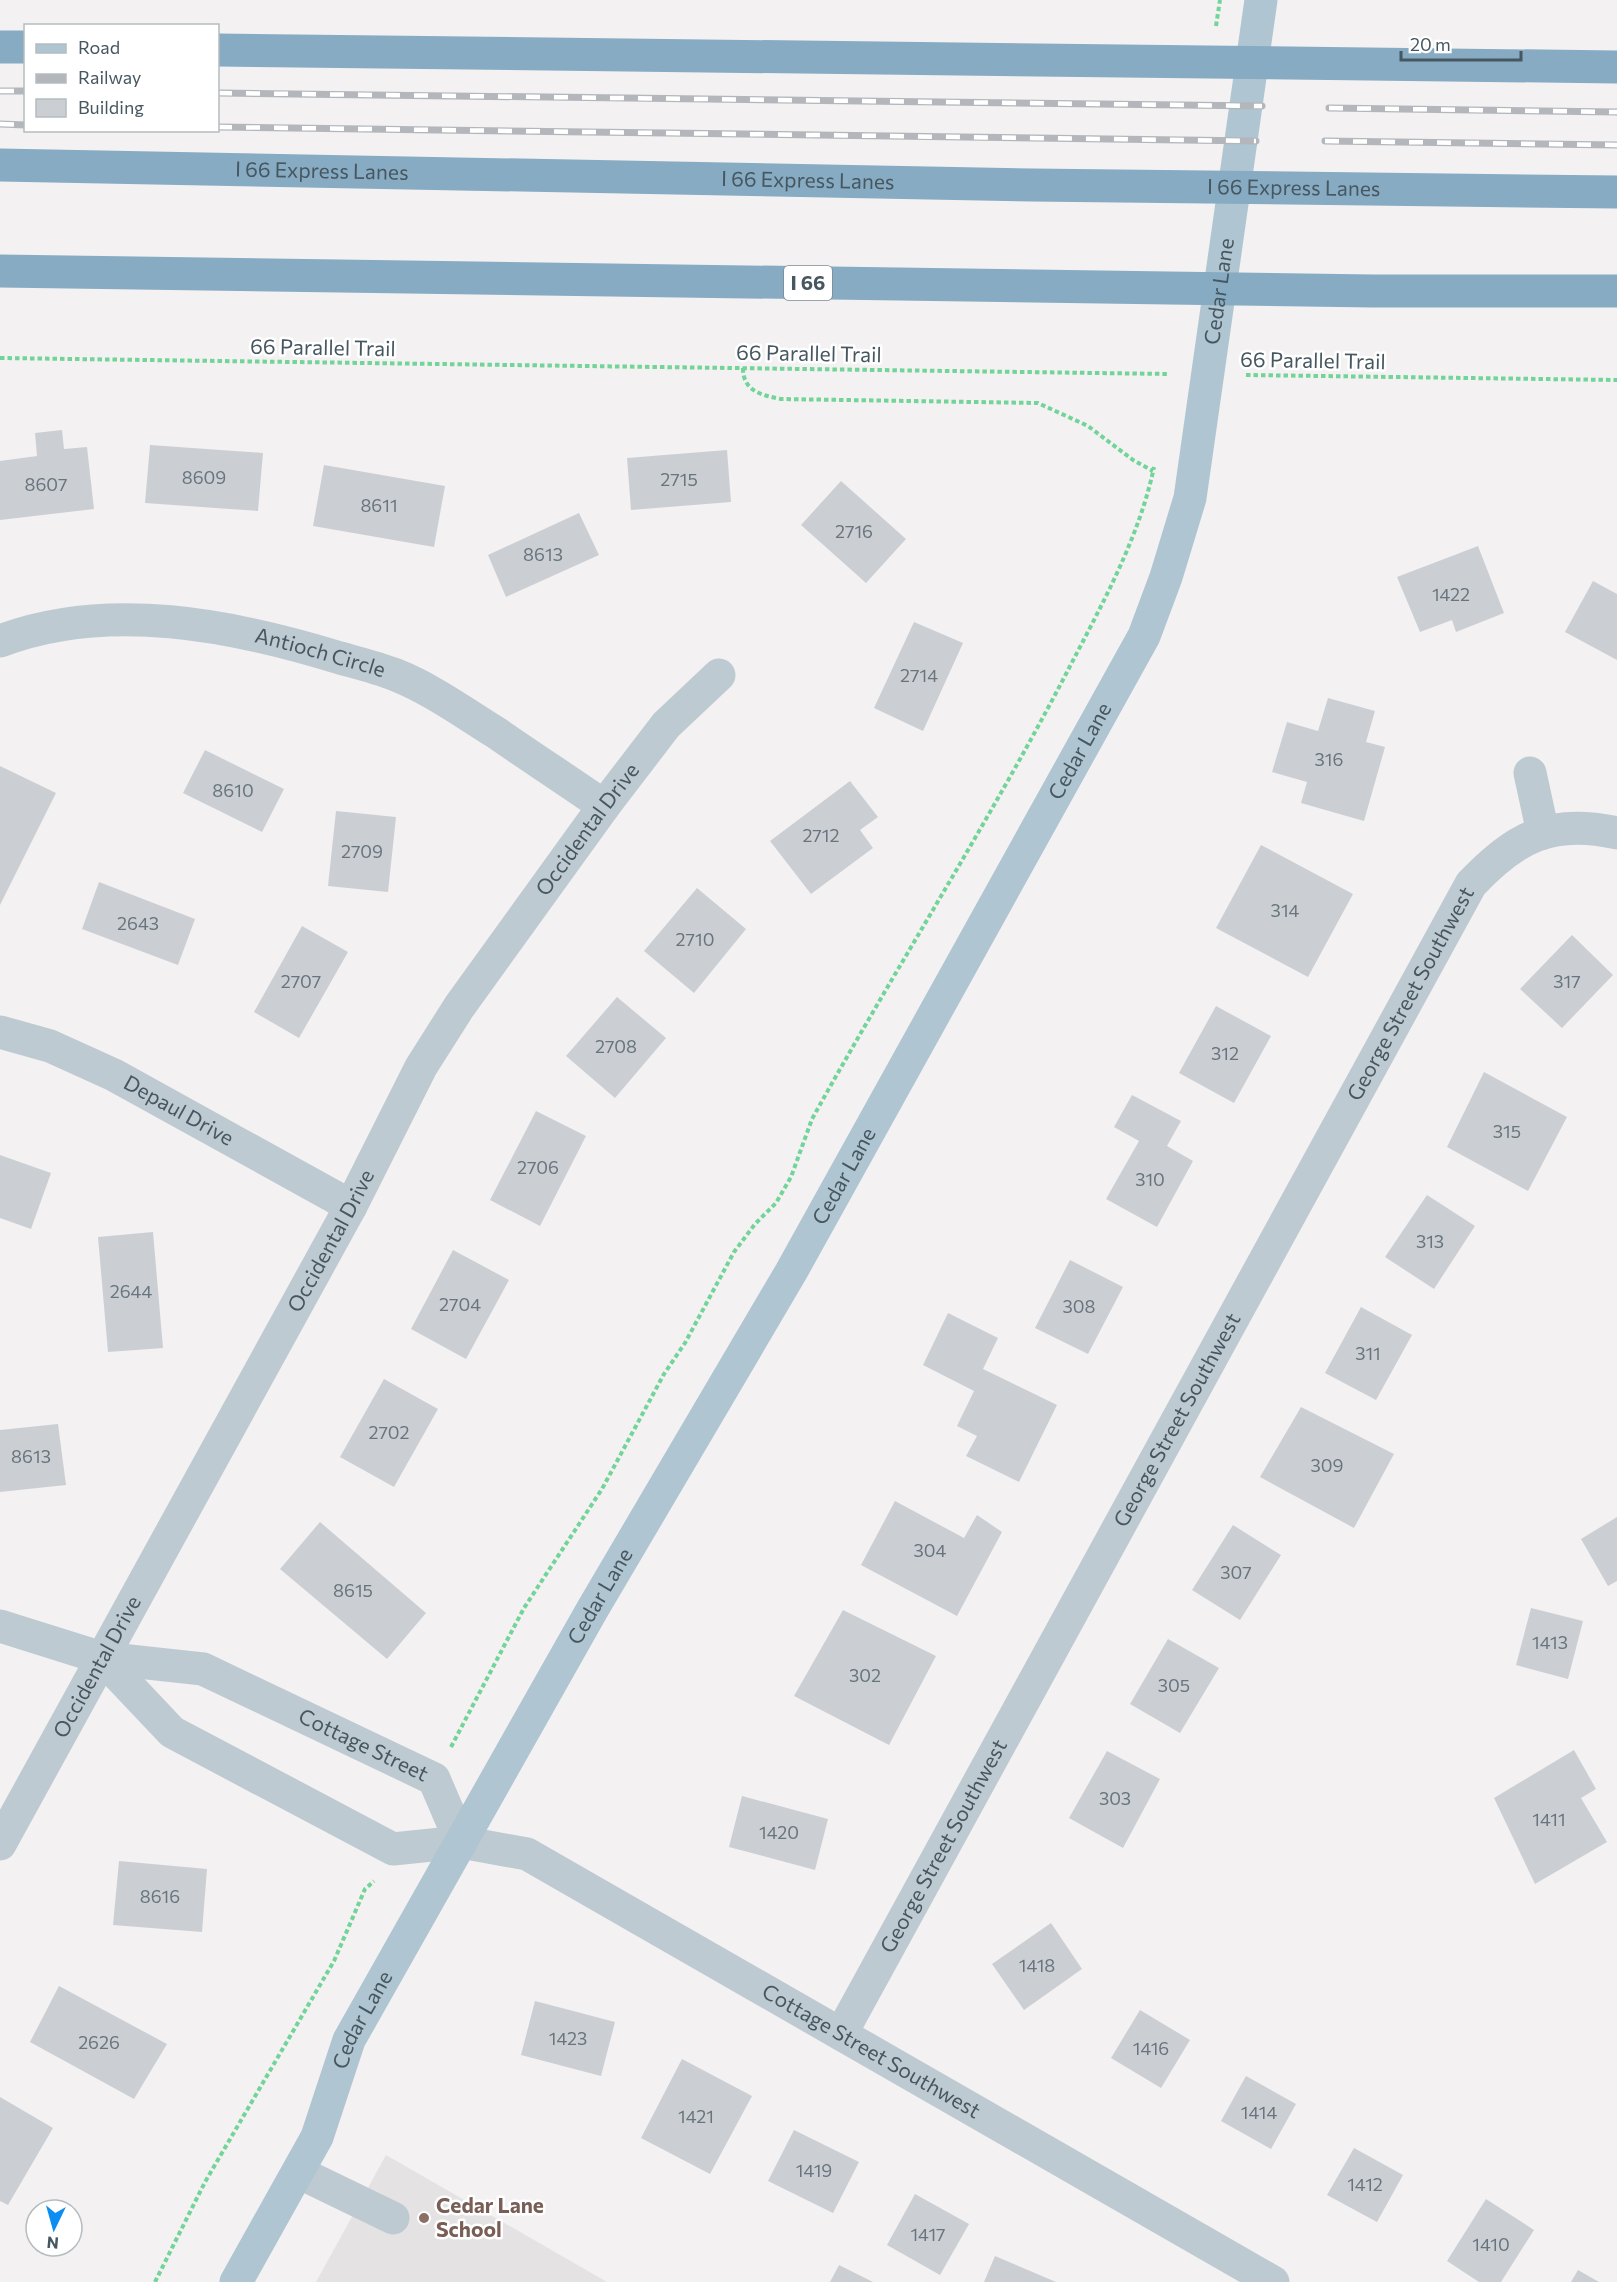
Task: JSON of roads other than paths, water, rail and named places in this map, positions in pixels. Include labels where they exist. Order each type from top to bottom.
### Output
[{"type":"highway","points":[[0,47],[24,47]]},
{"type":"highway","points":[[219,50],[1617,67]]},
{"type":"highway","name":"I 66 Express Lanes","points":[[0,165],[1032,185],[1617,192]]},
{"type":"highway","name":"I 66","points":[[0,271],[1384,291],[1617,291]]},
{"type":"main road","name":"Cedar Lane","points":[[236,2282],[317,2137],[349,2040],[592,1610],[791,1272],[1138,646],[1166,577],[1190,498],[1261,0]]},
{"type":"street","name":"Antioch Circle","points":[[0,641],[24,632],[89,620],[172,622],[231,629],[306,647],[397,675],[453,704],[604,806]]},
{"type":"street","name":"Occidental Drive","points":[[0,1844],[351,1206],[421,1067],[459,1007],[604,806],[666,725],[719,675]]},
{"type":"street","points":[[1530,772],[1544,833]]},
{"type":"street","name":"George Street Southwest","points":[[841,2034],[1471,884],[1497,857],[1544,833],[1561,829],[1596,828],[1617,833]]},
{"type":"street","name":"Depaul Drive","points":[[0,1032],[50,1046],[114,1075],[351,1206]]},
{"type":"street","name":"Cottage Street","points":[[0,1626],[102,1658],[203,1669],[434,1779],[461,1842],[393,1849],[172,1732],[102,1658]]},
{"type":"street","name":"Cottage Street Southwest","points":[[461,1842],[527,1854],[1273,2282]]},
{"type":"street","points":[[298,2172],[393,2218]]},
{"type":"railway","points":[[0,91],[24,91]]},
{"type":"railway","points":[[219,93],[1262,106]]},
{"type":"railway","points":[[1329,108],[1617,112]]},
{"type":"railway","points":[[0,124],[24,125]]},
{"type":"railway","points":[[219,127],[1256,141]]},
{"type":"railway","points":[[1325,141],[1617,145]]},
{"type":"place","name":"Cedar Lane School","points":[[424,2218]]}]
